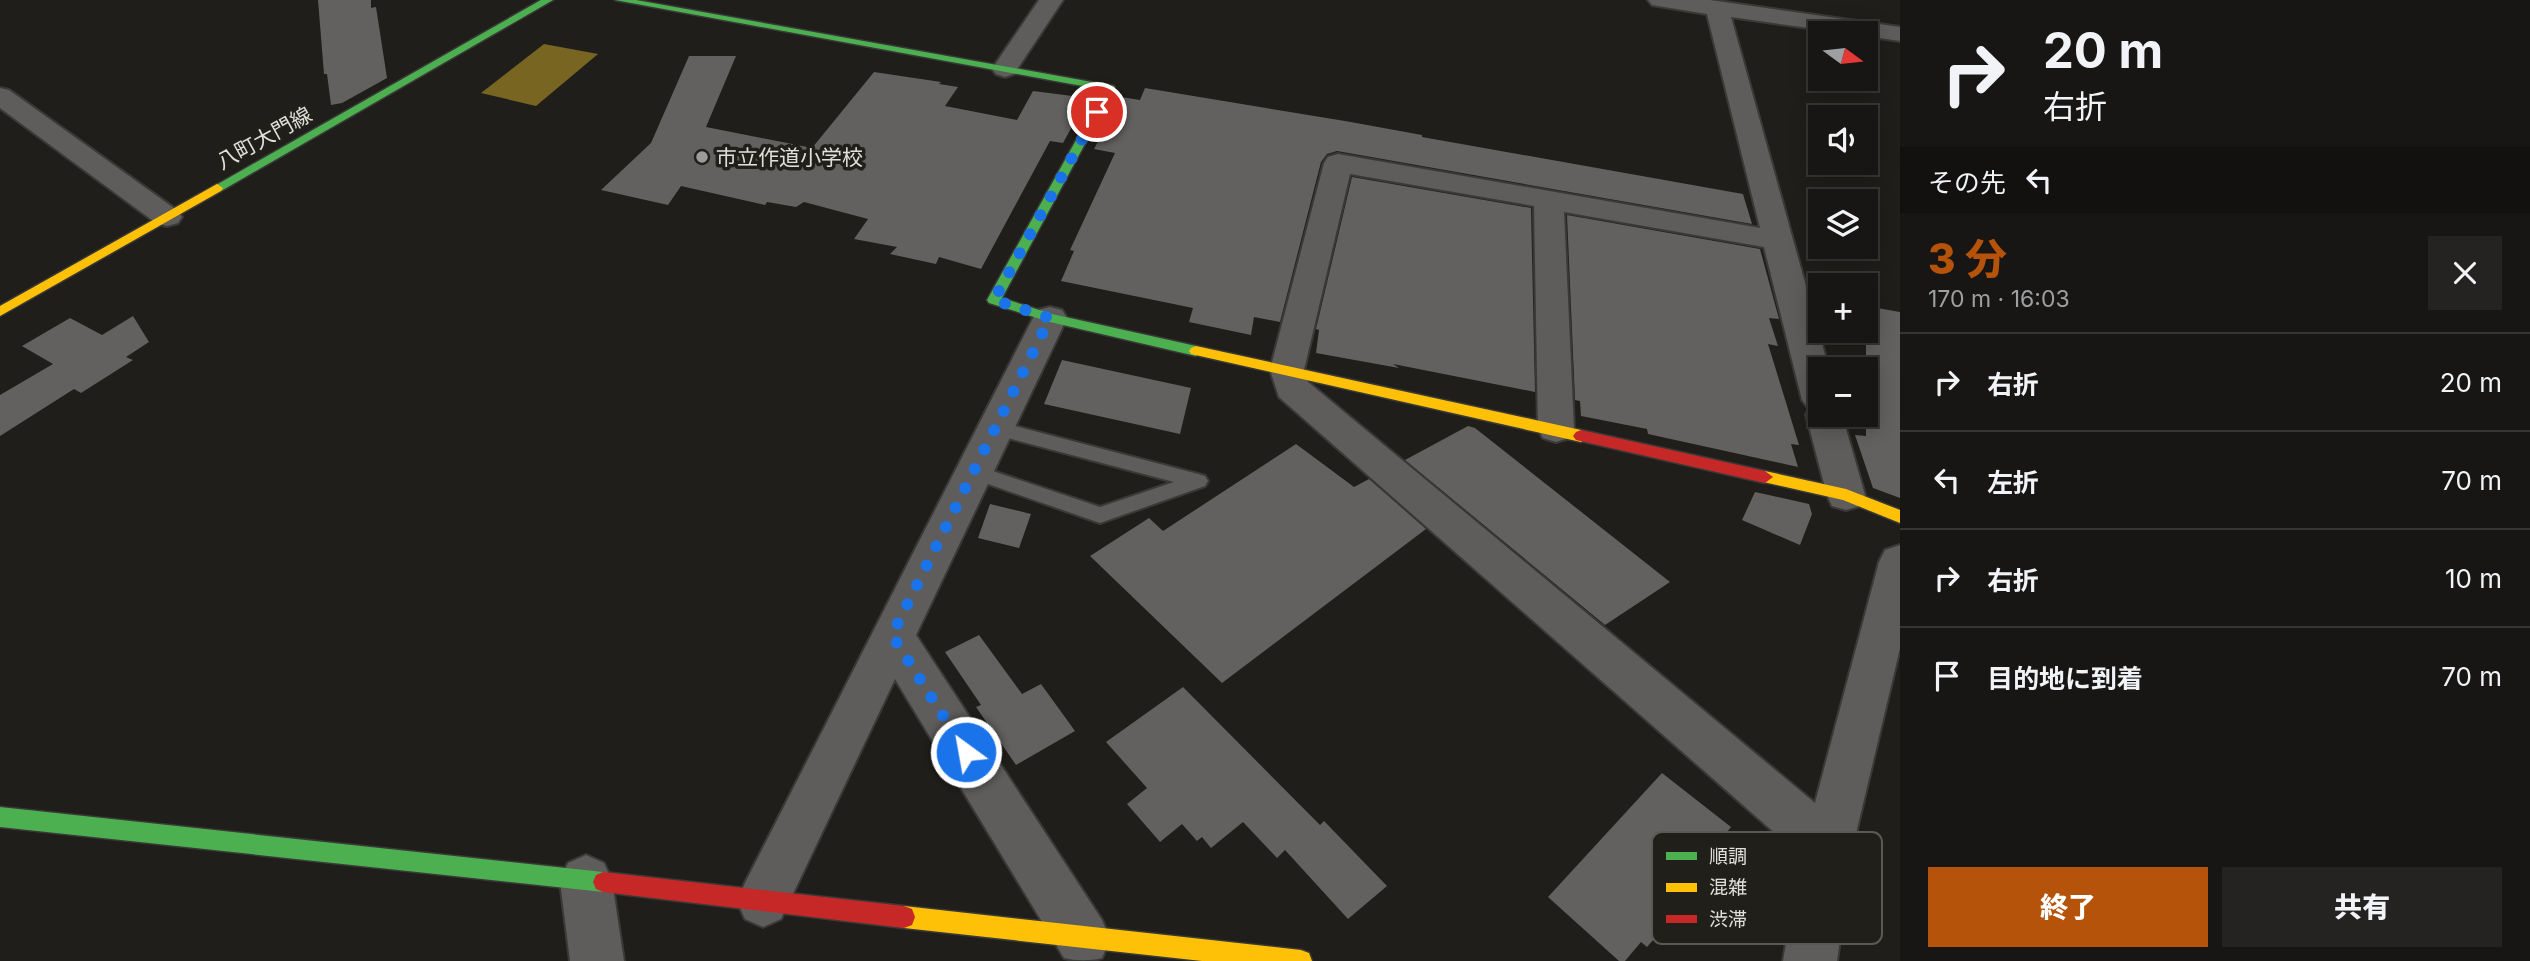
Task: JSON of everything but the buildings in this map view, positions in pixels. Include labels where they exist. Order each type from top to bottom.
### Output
[{"type":"street","name":"八町大門線","points":[[0,312],[548,0]]},
{"type":"street","points":[[620,0],[1110,88],[994,300],[1050,318],[1846,495],[1900,517]]},
{"type":"street","points":[[1005,69],[1051,0]]},
{"type":"street","points":[[1660,0],[1900,34]]},
{"type":"street","points":[[1717,8],[1808,357]]},
{"type":"street","points":[[0,96],[167,217]]},
{"type":"street","points":[[1776,240],[1338,163],[1287,370],[1292,388],[1812,832]]},
{"type":"street","points":[[1549,200],[1556,429]]},
{"type":"street","points":[[763,901],[1050,318]]},
{"type":"street","points":[[1827,427],[1846,495]]},
{"type":"street","points":[[1832,832],[1900,562]]},
{"type":"street","points":[[892,635],[1083,939]]},
{"type":"street","points":[[0,817],[171,833],[763,901],[1022,946],[1083,939],[1301,961]]},
{"type":"street","points":[[586,881],[597,961]]},
{"type":"lane","points":[[975,472],[1100,515],[1198,481],[996,428]]},
{"type":"shaded area","points":[[544,44],[598,54],[536,106],[481,93]]},
{"type":"traffic: fast","points":[[217,188],[548,0]]},
{"type":"traffic: fast","points":[[620,0],[1110,88],[994,300],[1050,318],[1196,351]]},
{"type":"traffic: fast","points":[[0,817],[603,882]]},
{"type":"traffic: slow","points":[[0,312],[217,188]]},
{"type":"traffic: slow","points":[[1196,351],[1581,436]]},
{"type":"traffic: slow","points":[[1765,477],[1846,495],[1900,517]]},
{"type":"traffic: slow","points":[[904,917],[1301,961]]},
{"type":"traffic: jam","points":[[1581,436],[1765,477]]},
{"type":"traffic: jam","points":[[603,882],[904,917]]},
{"type":"place","name":"市立作道小学校","points":[[702,157]]},
{"type":"route","points":[[966,752],[892,635],[1050,318],[994,300],[1097,112]]}]
